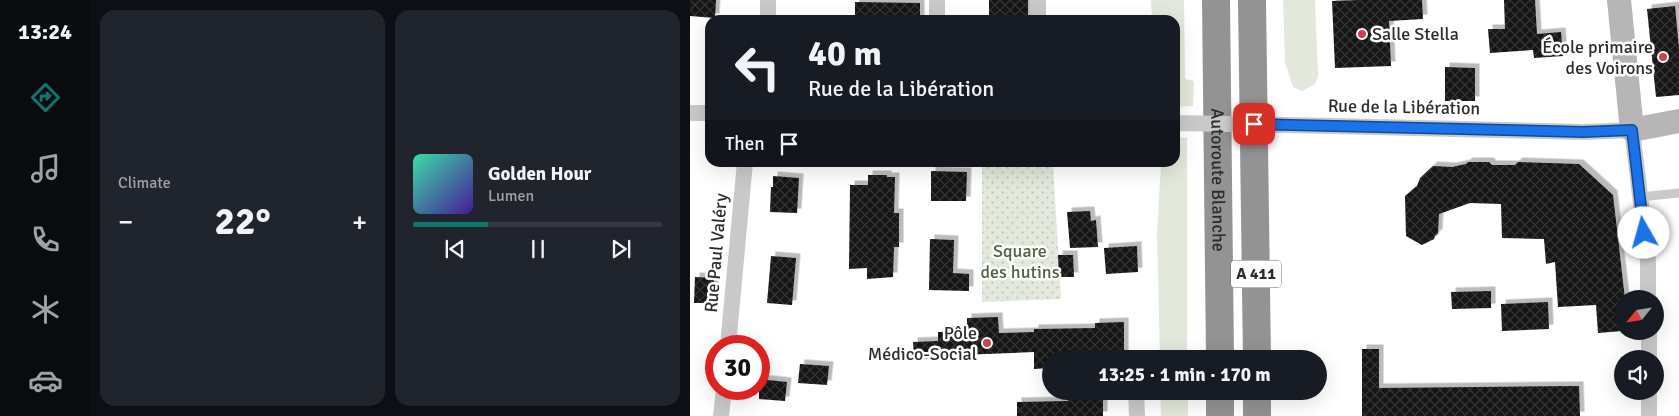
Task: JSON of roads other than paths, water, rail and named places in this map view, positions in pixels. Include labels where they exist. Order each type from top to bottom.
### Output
[{"type":"highway","name":"Autoroute Blanche","points":[[1216,0],[1220,350]]},
{"type":"highway","name":"Autoroute Blanche","points":[[1252,0],[1256,350]]},
{"type":"highway","points":[[1220,400],[1220,416]]},
{"type":"highway","points":[[1257,400],[1257,416]]},
{"type":"street","points":[[768,0],[768,15]]},
{"type":"street","points":[[937,0],[937,15]]},
{"type":"street","points":[[1038,0],[1038,15]]},
{"type":"street","points":[[1619,0],[1648,261],[1648,290]]},
{"type":"street","points":[[690,113],[705,113]]},
{"type":"street","points":[[1632,130],[1679,122]]},
{"type":"street","name":"Rue de la Libération","points":[[1180,123],[1583,132],[1632,130]]},
{"type":"street","name":"Rue Paul Valéry","points":[[729,335],[744,167]]},
{"type":"street","points":[[721,416],[723,400]]},
{"type":"street","points":[[1136,400],[1137,416]]},
{"type":"street","points":[[1649,400],[1649,416]]},
{"type":"lane","points":[[1640,197],[1679,193]]},
{"type":"place","name":"Salle Stella","points":[[1362,34]]},
{"type":"place","name":"École primaire des Voirons","points":[[1663,57]]},
{"type":"place","name":"Pôle Médico-Social","points":[[987,343]]},
{"type":"park label","name":"Square des hutins","points":[[1020,261]]}]
